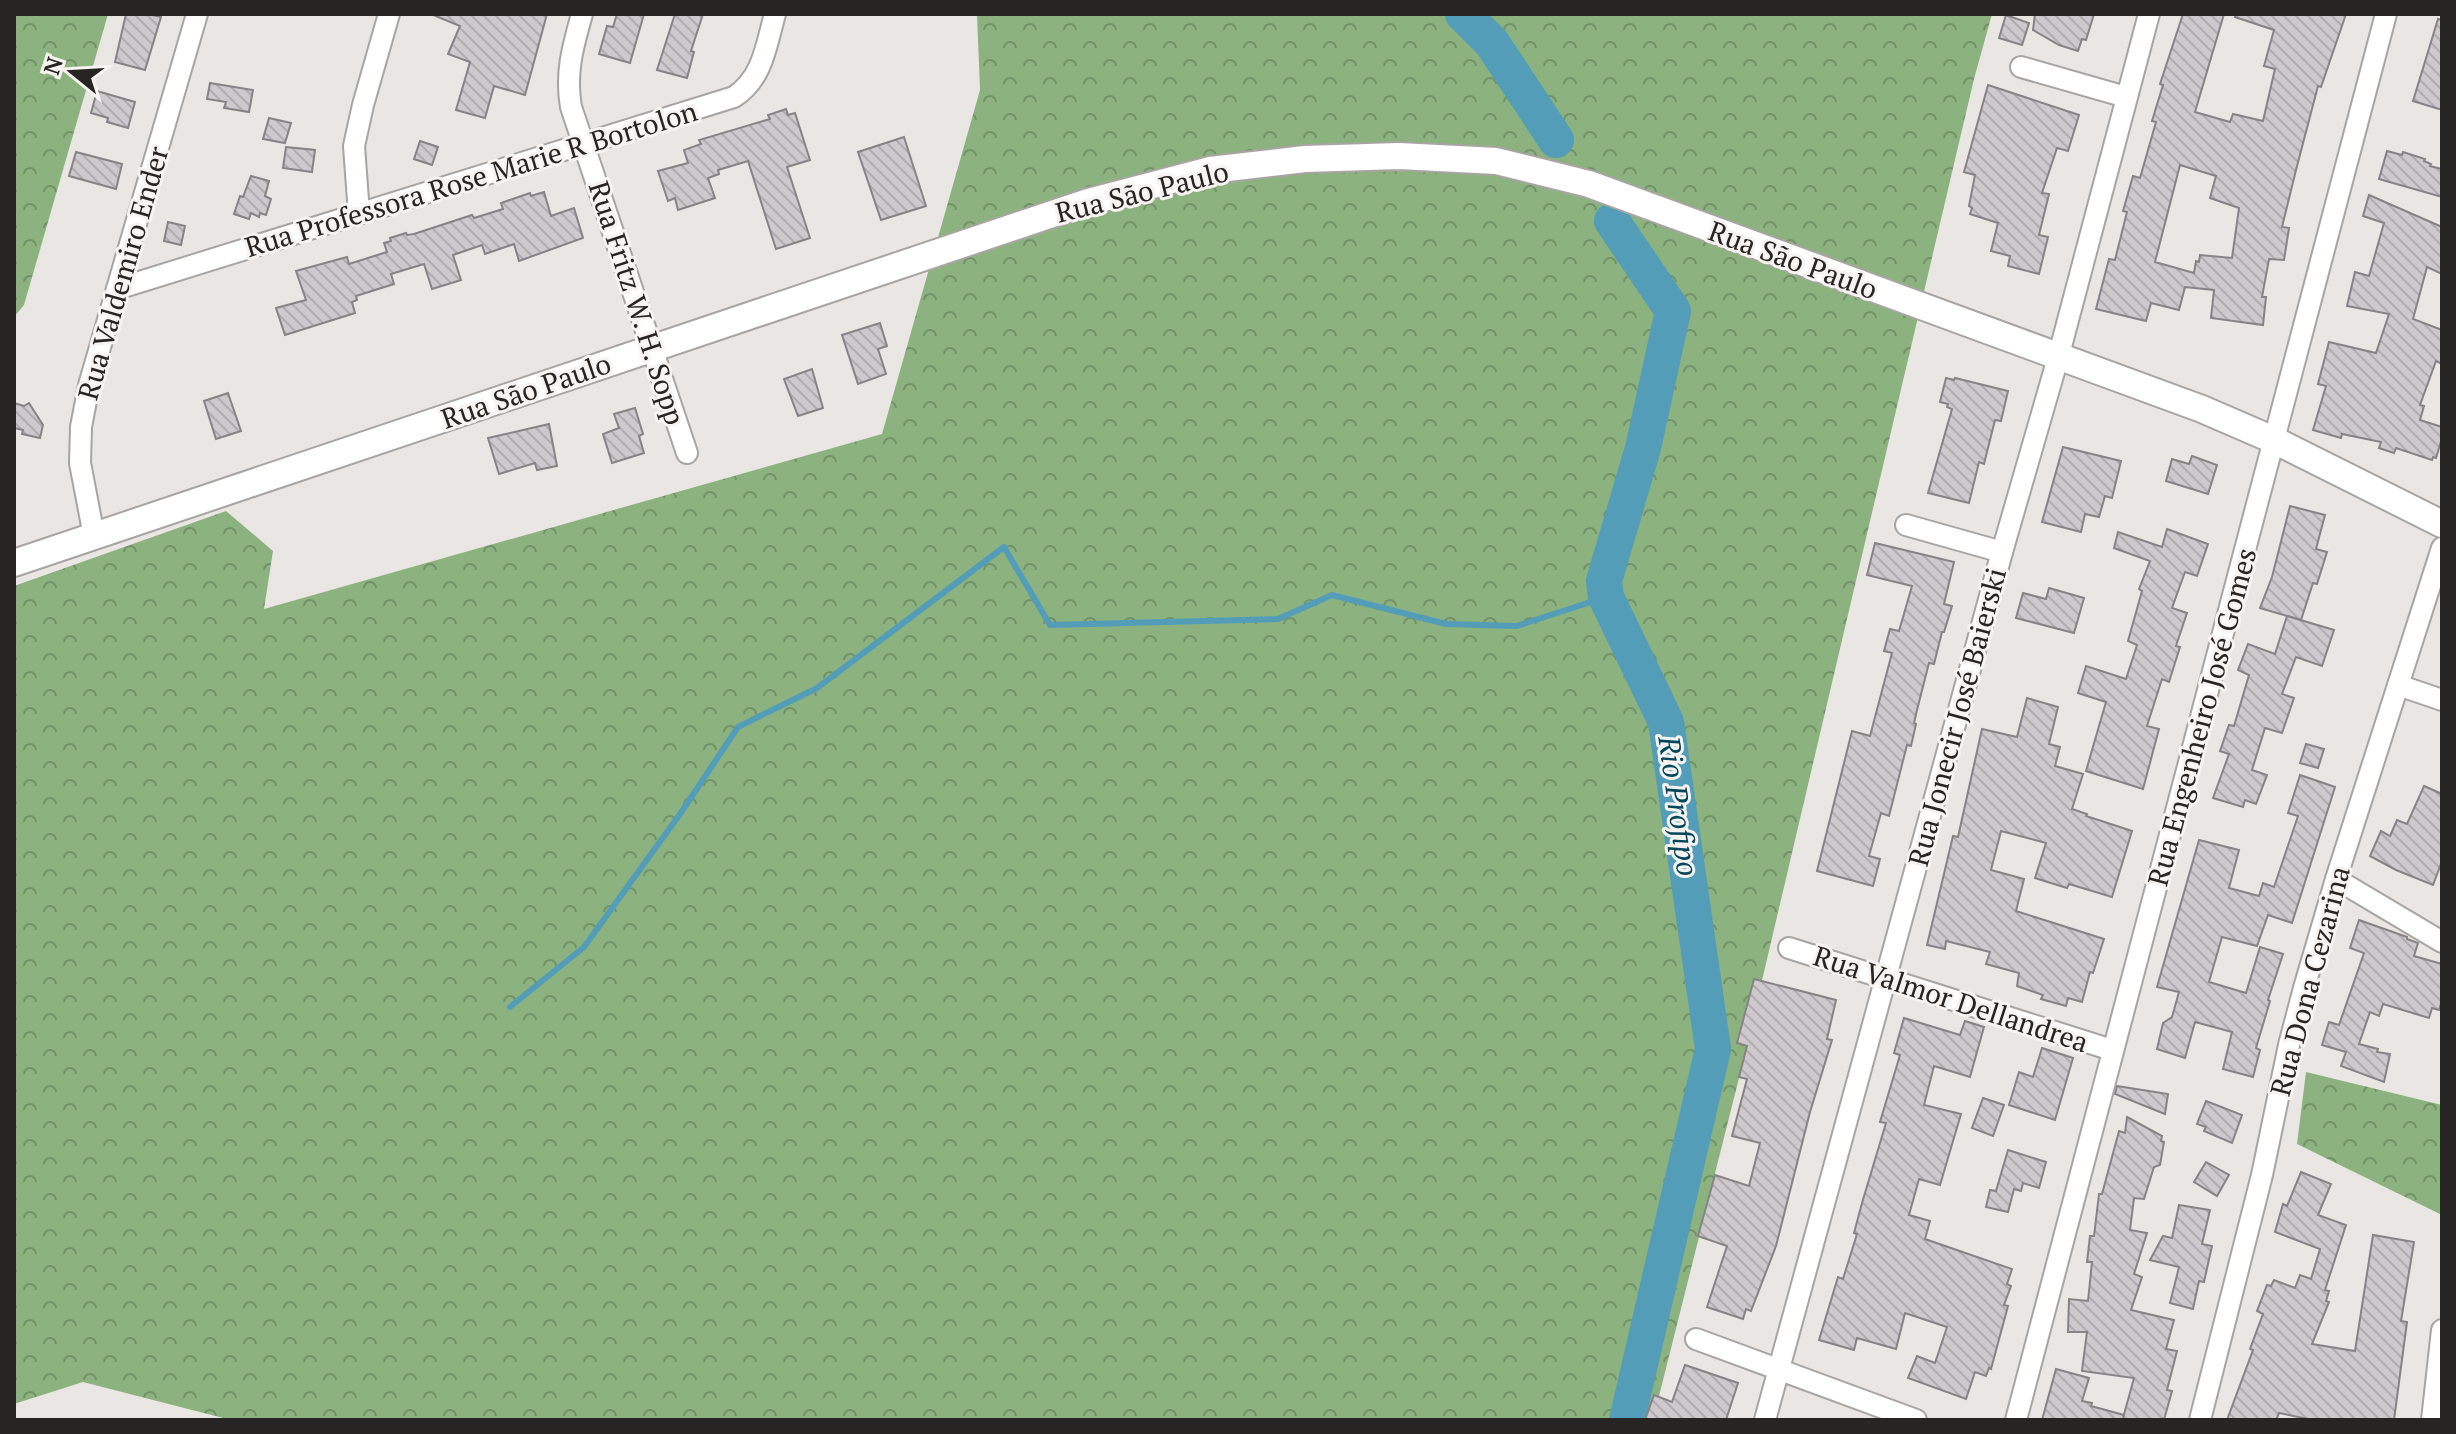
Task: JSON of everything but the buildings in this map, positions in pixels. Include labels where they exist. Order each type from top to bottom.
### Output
[{"type":"main road","name":"Rua São Paulo","points":[[14,563],[1088,202],[1210,170],[1305,159],[1399,156],[1496,161],[1589,184],[2202,409],[2276,441],[2442,524]]},
{"type":"street","name":"Rua Valdemiro Ender","points":[[94,536],[80,463],[81,427],[89,385],[197,14]]},
{"type":"street","points":[[359,214],[354,146],[389,14]]},
{"type":"street","name":"Rua Fritz W. H. Sopp","points":[[582,14],[569,58],[567,87],[571,107],[687,453]]},
{"type":"street","name":"Rua Professora Rose Marie R Bortolon","points":[[117,289],[734,97],[747,88],[758,73],[775,14]]},
{"type":"street","name":"Rua Jonecir José Baierski","points":[[1765,1420],[2058,358],[2149,14]]},
{"type":"street","name":"Rua Engenheiro José Gomes","points":[[2016,1420],[2386,14]]},
{"type":"street","points":[[2021,67],[2126,97]]},
{"type":"street","points":[[1906,525],[2002,552]]},
{"type":"street","name":"Rua Dona Cezarina","points":[[2200,1420],[2262,1175],[2289,1045],[2336,879],[2442,548]]},
{"type":"street","points":[[2398,685],[2442,700]]},
{"type":"street","points":[[2336,879],[2442,942]]},
{"type":"street","name":"Rua Valmor Dellandrea","points":[[1789,948],[2112,1050]]},
{"type":"street","points":[[2432,1420],[2442,1330]]},
{"type":"street","points":[[1696,1339],[1916,1420]]},
{"type":"green space","points":[[14,14],[108,14],[24,305],[14,317]]},
{"type":"green space","points":[[977,14],[1992,14],[1974,79],[1740,1074],[1653,1420],[231,1420],[83,1382],[14,1404],[14,586],[226,511],[273,551],[264,609],[882,434],[980,90]]},
{"type":"green space","points":[[2306,1072],[2442,1105],[2442,1215],[2297,1144]]},
{"type":"waterway","name":"Rio Profipo","points":[[1463,14],[1492,43],[1556,140]]},
{"type":"waterway","name":"Rio Profipo","points":[[1612,221],[1673,311],[1643,448],[1604,581],[1606,597],[1666,722],[1713,1049],[1627,1420]]},
{"type":"waterway","points":[[510,1007],[584,947],[738,727],[817,688],[1004,547],[1050,625],[1278,619],[1332,595],[1446,624],[1517,626],[1606,597]]}]
